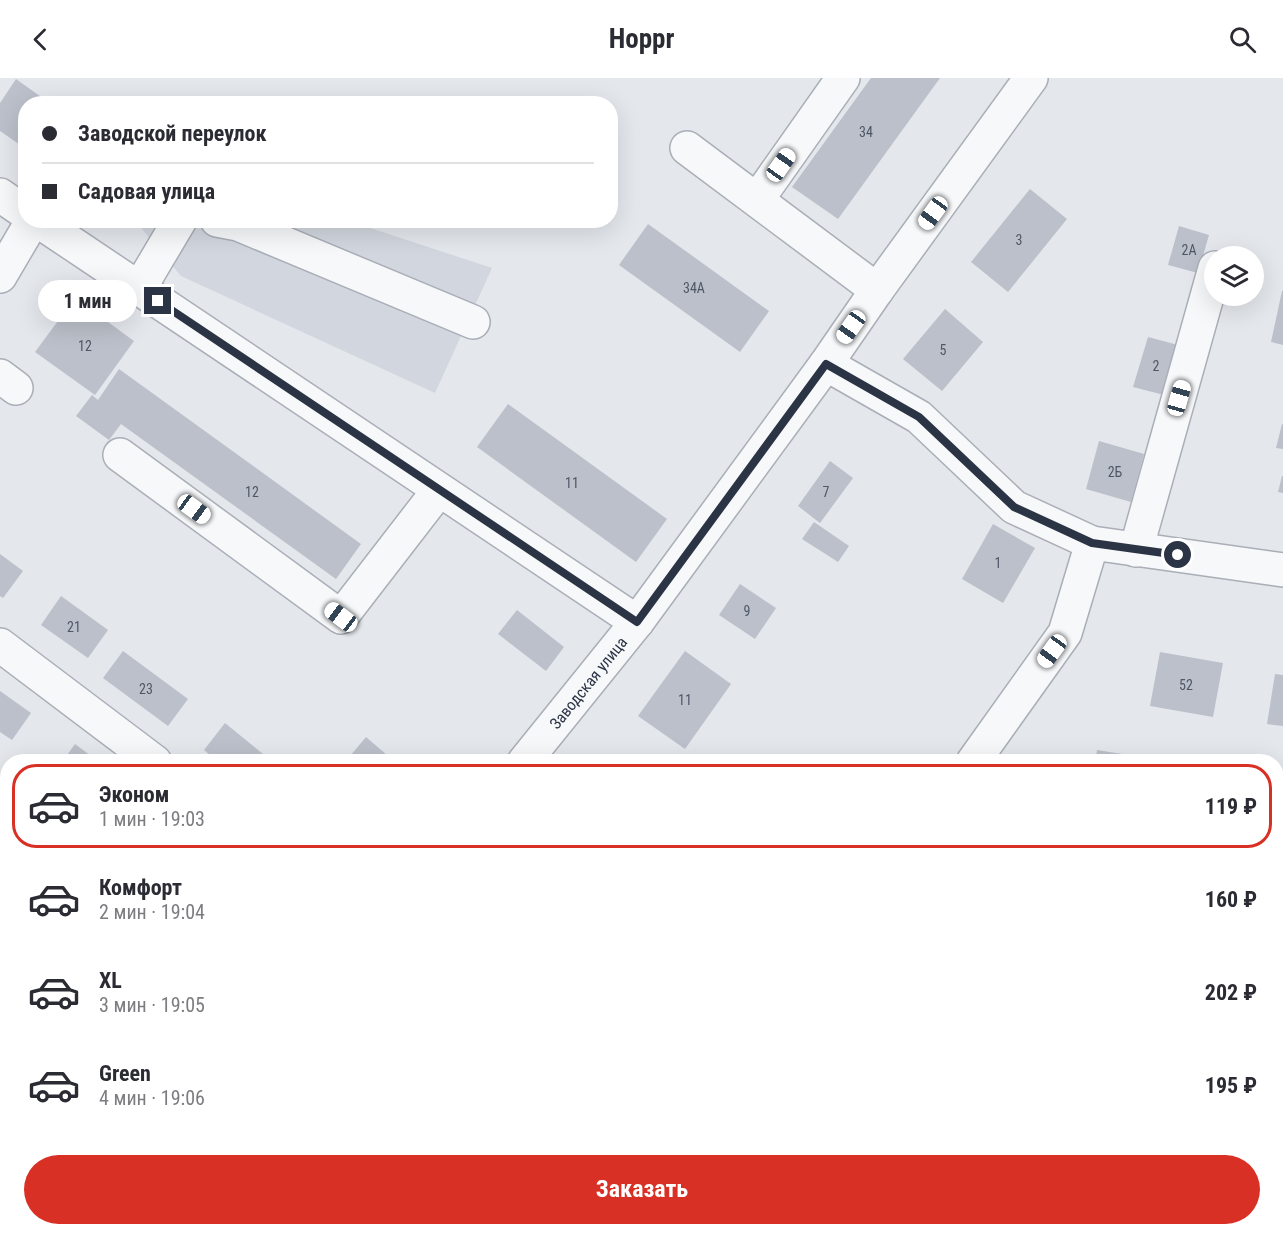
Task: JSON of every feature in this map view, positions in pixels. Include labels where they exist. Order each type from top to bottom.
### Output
[{"type":"street","points":[[757,200],[843,78]]},
{"type":"street","name":"Заводская улица","points":[[530,754],[637,622],[1031,78]]},
{"type":"street","points":[[687,148],[877,290]]},
{"type":"street","points":[[0,195],[18,207]]},
{"type":"street","points":[[0,276],[30,228]]},
{"type":"street","points":[[47,228],[637,622]]},
{"type":"street","points":[[139,289],[175,228]]},
{"type":"street","points":[[248,228],[473,322]]},
{"type":"street","points":[[1136,550],[1204,306]]},
{"type":"street","points":[[826,364],[919,417],[1014,507],[1092,543],[1283,570]]},
{"type":"street","points":[[120,455],[341,617],[439,490]]},
{"type":"street","points":[[979,754],[1065,633],[1092,543]]},
{"type":"street","points":[[0,645],[144,754]]},
{"type":"shaded area","points":[[141,228],[370,228],[492,268],[435,393],[181,276]]},
{"type":"building","points":[[871,78],[940,78],[838,219],[792,187]]},
{"type":"building","points":[[16,79],[40,96],[18,96],[18,143],[0,131],[0,103]]},
{"type":"building","points":[[1030,189],[1067,219],[1008,292],[971,262]]},
{"type":"building","points":[[648,224],[769,311],[740,352],[619,265]]},
{"type":"building","points":[[1179,226],[1209,235],[1198,273],[1168,265]]},
{"type":"building","points":[[1283,291],[1283,345],[1271,342]]},
{"type":"building","points":[[75,298],[134,341],[95,395],[35,352]]},
{"type":"building","points":[[945,309],[983,342],[942,391],[903,359]]},
{"type":"building","points":[[1148,337],[1178,345],[1164,395],[1133,387]]},
{"type":"building","points":[[119,369],[361,544],[336,579],[121,424],[109,440],[76,416],[92,395],[98,400]]},
{"type":"building","points":[[508,404],[667,519],[636,562],[477,447]]},
{"type":"building","points":[[1283,424],[1283,449],[1276,448]]},
{"type":"building","points":[[1099,441],[1144,454],[1131,502],[1086,489]]},
{"type":"building","points":[[830,461],[853,478],[820,523],[798,506]]},
{"type":"building","points":[[1283,476],[1283,493],[1278,492]]},
{"type":"building","points":[[814,522],[849,546],[838,562],[802,539]]},
{"type":"building","points":[[993,524],[1035,548],[1003,603],[962,579]]},
{"type":"building","points":[[0,554],[23,571],[3,598],[0,596]]},
{"type":"building","points":[[740,584],[776,608],[755,639],[719,615]]},
{"type":"building","points":[[61,596],[108,630],[88,658],[41,625]]},
{"type":"building","points":[[517,610],[564,647],[546,671],[498,634]]},
{"type":"building","points":[[123,651],[188,699],[168,726],[103,678]]},
{"type":"building","points":[[685,651],[731,684],[685,749],[638,716]]},
{"type":"building","points":[[1160,652],[1223,663],[1213,717],[1150,706]]},
{"type":"building","points":[[1275,674],[1283,675],[1283,726],[1267,724]]},
{"type":"building","points":[[0,691],[31,713],[12,740],[0,732]]},
{"type":"building","points":[[225,723],[263,754],[209,754],[204,750]]},
{"type":"building","points":[[366,737],[386,754],[352,754]]},
{"type":"building","points":[[75,744],[88,754],[68,754]]},
{"type":"building","points":[[1097,750],[1122,754],[1096,754]]},
{"type":"route","points":[[158,301],[637,622],[826,364],[919,417],[1014,507],[1092,543],[1178,555]]}]
